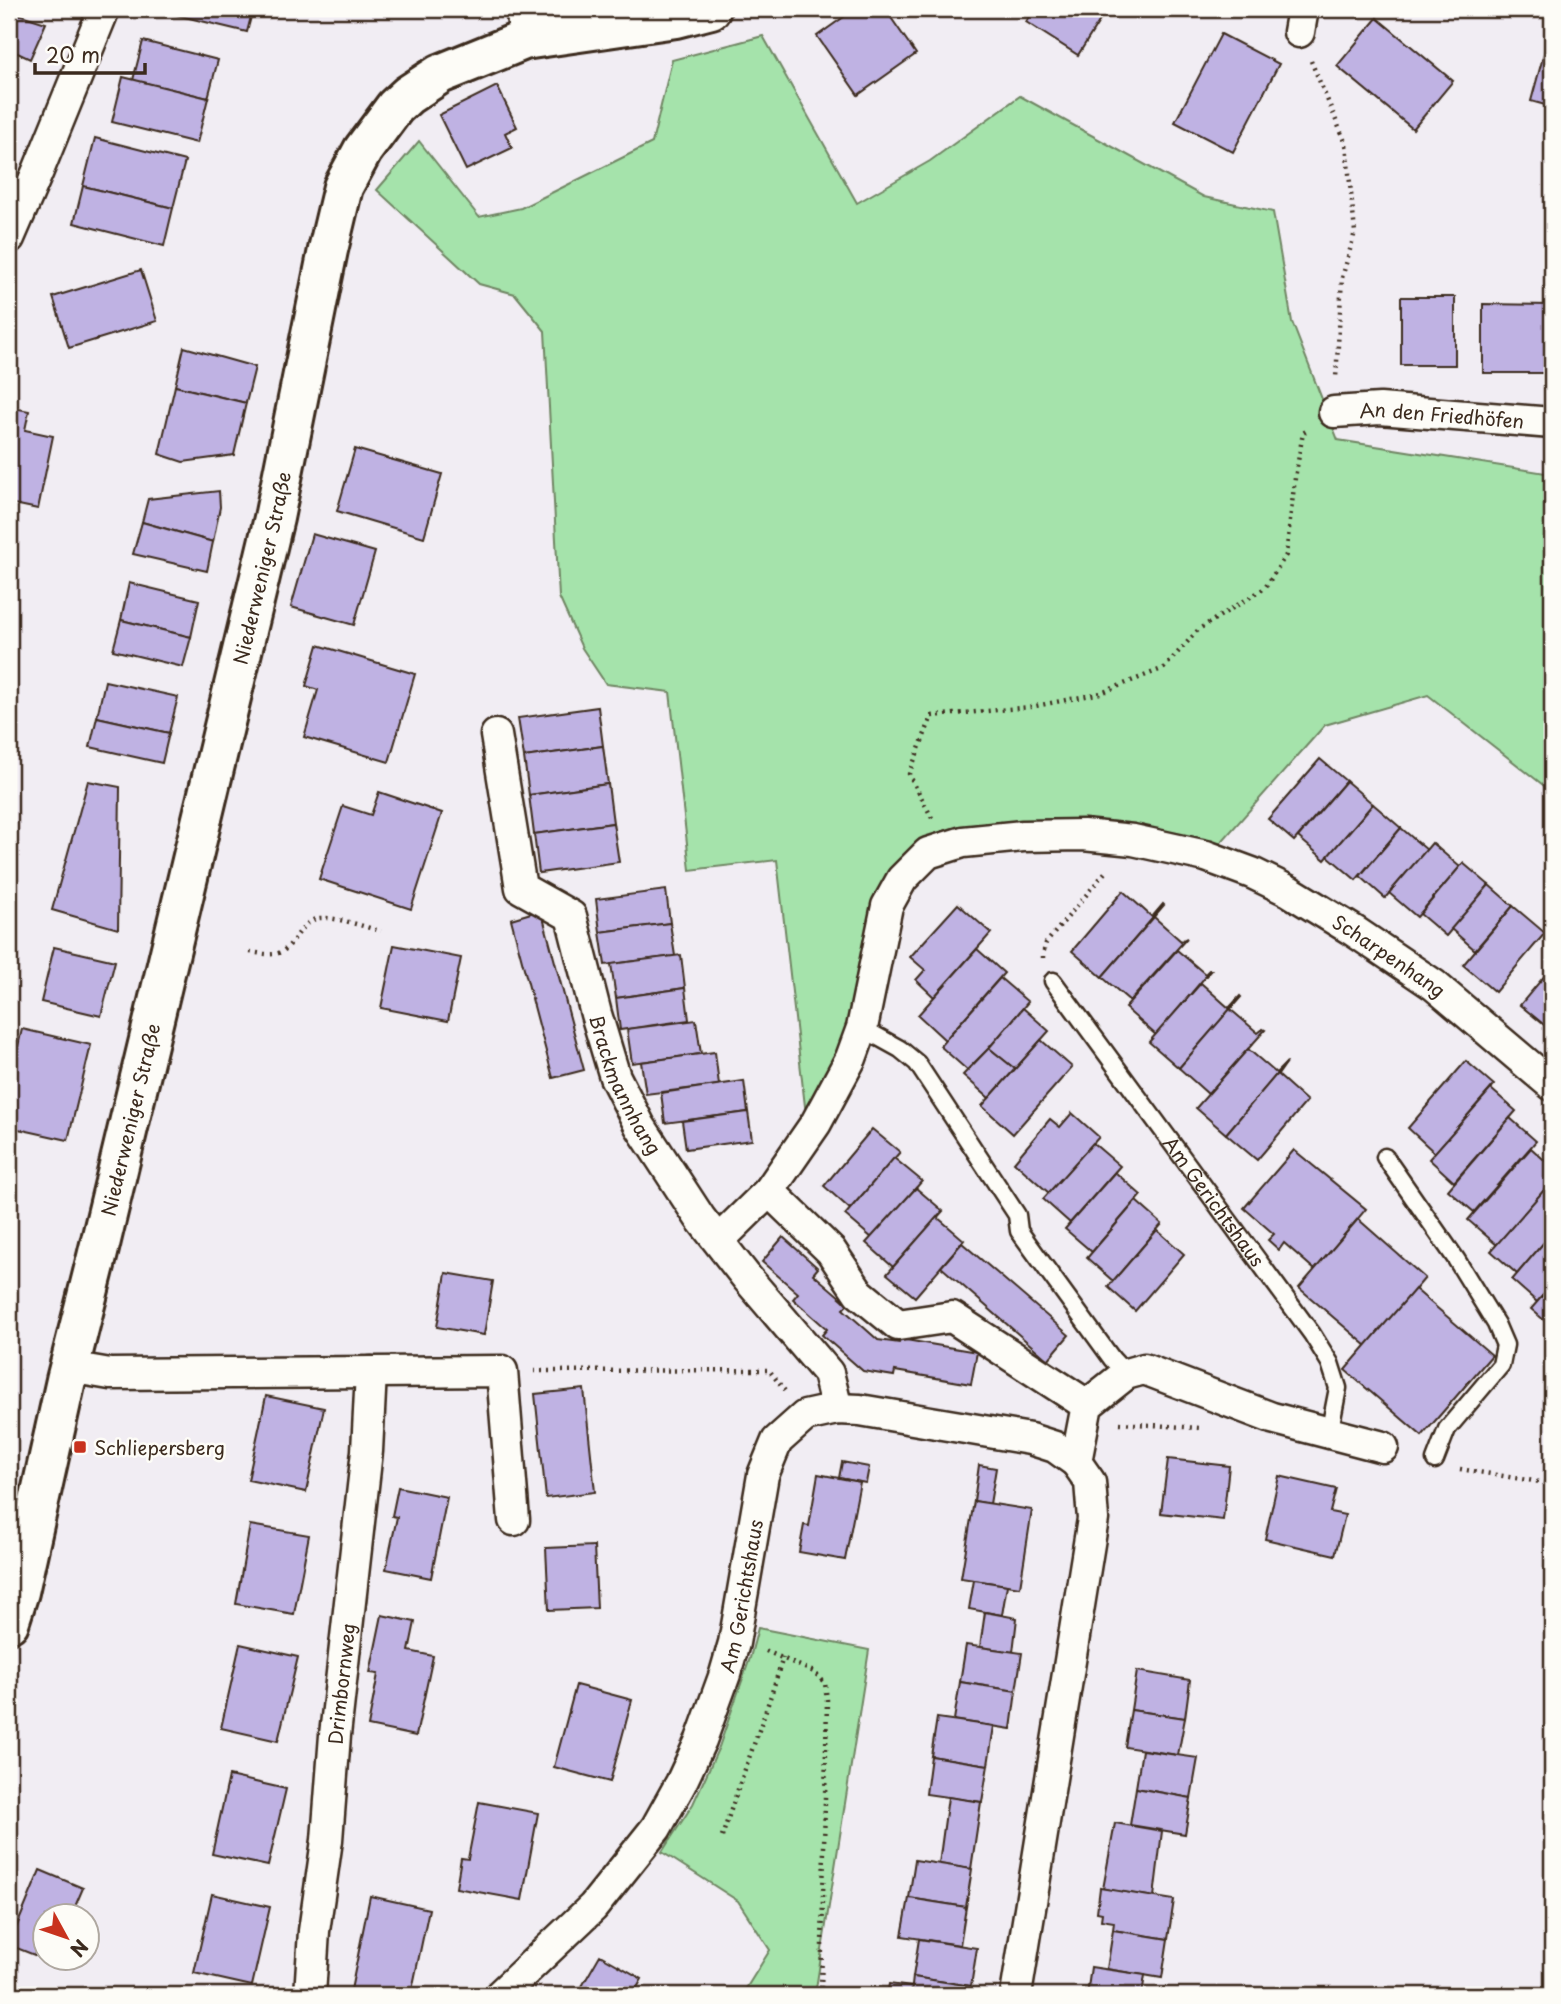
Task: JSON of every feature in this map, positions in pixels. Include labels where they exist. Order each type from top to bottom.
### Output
[{"type":"street","points":[[9,238],[104,9]]},
{"type":"street","name":"Niederweniger Straße","points":[[9,1622],[19,1592],[69,1367],[271,531],[343,187],[372,135],[408,95],[523,24],[676,18],[711,9]]},
{"type":"street","name":"An den Friedhöfen","points":[[1334,412],[1380,409],[1552,423]]},
{"type":"street","name":"Brackmannhang","points":[[496,735],[521,888],[571,916],[615,1077],[640,1126],[700,1218],[828,1373],[837,1409]]},
{"type":"street","points":[[719,1240],[769,1191],[816,1123],[851,1058],[862,1028],[887,906],[902,878],[928,853],[963,842],[1023,836],[1083,835],[1133,840]]},
{"type":"street","name":"Scharpenhang","points":[[1133,840],[1206,856],[1252,873],[1289,891],[1434,985],[1552,1085]]},
{"type":"street","points":[[769,1191],[831,1251],[859,1293],[898,1325],[952,1317],[1086,1413]]},
{"type":"street","points":[[69,1367],[110,1374],[502,1371],[514,1520]]},
{"type":"street","points":[[1016,1995],[1093,1519],[1090,1482],[1076,1462],[1086,1413],[1126,1374],[1144,1369],[1272,1418],[1383,1447]]},
{"type":"street","name":"Drimbornweg","points":[[310,1995],[314,1931],[327,1840],[335,1735],[368,1451],[371,1372]]},
{"type":"street","name":"Am Gerichtshaus","points":[[500,1995],[593,1908],[656,1828],[681,1783],[701,1740],[734,1643],[763,1475],[777,1441],[805,1416],[837,1409],[860,1410],[1030,1439],[1055,1447],[1076,1462]]},
{"type":"lane","name":"Am Gerichtshaus","points":[[1053,981],[1312,1334],[1330,1363],[1338,1388],[1329,1434]]},
{"type":"lane","points":[[862,1028],[900,1049],[916,1063],[1017,1215],[1019,1231],[1112,1359],[1126,1374]]},
{"type":"lane","points":[[1385,1157],[1456,1259],[1496,1324],[1505,1345],[1501,1365],[1447,1429],[1435,1460]]},
{"type":"path","points":[[963,842],[930,817],[909,774],[933,716],[1031,707],[1101,693],[1164,668],[1199,629],[1265,588],[1286,555],[1303,433],[1334,412],[1342,278],[1355,232],[1346,144],[1301,21]]},
{"type":"path","points":[[1053,981],[1045,965],[1043,954],[1046,943],[1133,840]]},
{"type":"path","points":[[250,952],[270,955],[283,951],[308,923],[319,918],[381,931]]},
{"type":"path","points":[[502,1371],[769,1370],[805,1416]]},
{"type":"path","points":[[1086,1413],[1208,1428]]},
{"type":"path","points":[[1435,1460],[1463,1470],[1552,1484]]},
{"type":"path","points":[[734,1643],[783,1657],[814,1672],[825,1683],[827,1700],[821,1995]]},
{"type":"path","points":[[722,1838],[783,1657]]},
{"type":"green space","points":[[763,36],[857,203],[930,161],[1020,96],[1204,197],[1273,212],[1292,322],[1338,440],[1552,474],[1552,792],[1428,695],[1325,725],[1217,847],[1028,822],[970,826],[924,843],[853,1020],[806,1115],[777,860],[690,870],[670,692],[606,684],[582,648],[559,597],[545,331],[515,294],[479,284],[377,190],[419,141],[479,217],[521,208],[652,143],[672,60]]},
{"type":"green space","points":[[758,1628],[869,1650],[815,1995],[742,1995],[770,1950],[738,1901],[662,1852],[693,1804],[719,1747]]},
{"type":"building","points":[[165,9],[253,9],[247,32],[164,12]]},
{"type":"building","points":[[855,9],[885,9],[916,54],[858,95],[817,36]]},
{"type":"building","points":[[1034,9],[1107,9],[1078,55],[1026,22]]},
{"type":"building","points":[[15,13],[46,23],[30,59],[9,49],[9,14],[14,16]]},
{"type":"building","points":[[1377,18],[1453,81],[1413,129],[1337,66]]},
{"type":"building","points":[[1552,24],[1552,107],[1531,101]]},
{"type":"building","points":[[1221,34],[1279,64],[1233,152],[1175,122]]},
{"type":"building","points":[[143,41],[218,60],[208,98],[133,80]]},
{"type":"building","points":[[123,77],[208,98],[197,143],[112,122]]},
{"type":"building","points":[[497,86],[517,127],[505,133],[512,148],[466,170],[439,115]]},
{"type":"building","points":[[95,138],[185,161],[173,208],[83,186]]},
{"type":"building","points":[[83,186],[173,208],[164,246],[74,223]]},
{"type":"building","points":[[141,270],[157,321],[69,348],[53,297]]},
{"type":"building","points":[[1401,297],[1455,297],[1455,365],[1401,365]]},
{"type":"building","points":[[1483,304],[1552,305],[1552,373],[1483,373]]},
{"type":"building","points":[[184,347],[255,367],[246,403],[175,386]]},
{"type":"building","points":[[175,386],[246,403],[234,455],[183,462],[159,454]]},
{"type":"building","points":[[9,407],[29,411],[25,430],[53,436],[38,509],[9,503]]},
{"type":"building","points":[[355,449],[442,474],[424,537],[337,511]]},
{"type":"building","points":[[219,491],[220,507],[213,542],[142,522],[148,499]]},
{"type":"building","points":[[142,522],[213,542],[207,571],[133,554]]},
{"type":"building","points":[[312,534],[375,552],[354,625],[291,607]]},
{"type":"building","points":[[129,583],[199,600],[191,637],[121,620]]},
{"type":"building","points":[[121,620],[191,637],[183,667],[113,650]]},
{"type":"building","points":[[318,645],[415,674],[389,762],[304,737],[318,690],[306,686]]},
{"type":"building","points":[[105,681],[178,697],[169,733],[97,717]]},
{"type":"building","points":[[598,707],[603,746],[524,757],[518,718]]},
{"type":"building","points":[[97,717],[169,733],[162,763],[90,747]]},
{"type":"building","points":[[603,746],[608,784],[529,795],[524,757]]},
{"type":"building","points":[[1320,759],[1346,781],[1294,841],[1268,819]]},
{"type":"building","points":[[88,781],[120,787],[118,929],[52,910]]},
{"type":"building","points":[[1346,781],[1373,804],[1325,860],[1298,837]]},
{"type":"building","points":[[608,784],[613,823],[534,834],[529,795]]},
{"type":"building","points":[[379,792],[442,813],[411,909],[319,879],[343,806],[371,815]]},
{"type":"building","points":[[1373,804],[1401,828],[1356,880],[1328,856]]},
{"type":"building","points":[[613,823],[619,862],[539,873],[534,834]]},
{"type":"building","points":[[1401,828],[1427,850],[1385,898],[1360,876]]},
{"type":"building","points":[[1432,843],[1460,867],[1417,917],[1389,893]]},
{"type":"building","points":[[1463,863],[1489,885],[1446,936],[1420,914]]},
{"type":"building","points":[[1489,885],[1513,906],[1475,950],[1451,929]]},
{"type":"building","points":[[666,890],[670,923],[600,932],[596,899]]},
{"type":"building","points":[[1123,891],[1152,917],[1164,905],[1102,977],[1072,951]]},
{"type":"building","points":[[958,904],[991,933],[934,997],[916,980],[925,970],[910,957]]},
{"type":"building","points":[[1513,906],[1545,933],[1495,992],[1463,965]]},
{"type":"building","points":[[541,910],[584,1070],[553,1078],[511,919]]},
{"type":"building","points":[[1154,917],[1181,941],[1187,938],[1130,1001],[1102,977]]},
{"type":"building","points":[[670,923],[675,956],[605,965],[600,932]]},
{"type":"building","points":[[394,945],[461,958],[448,1021],[381,1008]]},
{"type":"building","points":[[54,947],[115,961],[101,1016],[41,1002]]},
{"type":"building","points":[[977,949],[1004,973],[945,1040],[918,1015]]},
{"type":"building","points":[[1177,950],[1205,974],[1211,970],[1156,1035],[1125,1008]]},
{"type":"building","points":[[681,955],[685,988],[616,998],[611,964]]},
{"type":"building","points":[[1552,967],[1552,1023],[1548,1028],[1520,1005]]},
{"type":"building","points":[[1000,978],[1028,1002],[967,1070],[940,1046]]},
{"type":"building","points":[[1201,983],[1229,1008],[1241,997],[1179,1068],[1149,1042]]},
{"type":"building","points":[[685,988],[689,1020],[620,1030],[616,998]]},
{"type":"building","points":[[1023,1008],[1049,1031],[1015,1069],[989,1048]]},
{"type":"building","points":[[1230,1009],[1258,1033],[1265,1030],[1208,1094],[1179,1068]]},
{"type":"building","points":[[696,1020],[701,1054],[632,1063],[627,1029]]},
{"type":"building","points":[[22,1029],[91,1045],[68,1140],[9,1127],[9,1085]]},
{"type":"building","points":[[1041,1040],[1072,1067],[1013,1134],[982,1106]]},
{"type":"building","points":[[989,1048],[1015,1069],[989,1098],[963,1075]]},
{"type":"building","points":[[1248,1049],[1276,1073],[1287,1062],[1226,1134],[1196,1108]]},
{"type":"building","points":[[715,1052],[719,1085],[646,1094],[641,1062]]},
{"type":"building","points":[[1466,1061],[1494,1085],[1435,1153],[1408,1128]]},
{"type":"building","points":[[1287,1062],[1278,1075],[1307,1101],[1257,1160],[1226,1134]]},
{"type":"building","points":[[744,1081],[748,1112],[665,1123],[661,1093]]},
{"type":"building","points":[[1491,1089],[1516,1111],[1454,1182],[1429,1159]]},
{"type":"building","points":[[748,1112],[752,1140],[686,1149],[682,1121]]},
{"type":"building","points":[[1072,1113],[1099,1137],[1049,1193],[1014,1162],[1050,1119],[1060,1127]]},
{"type":"building","points":[[1510,1118],[1536,1141],[1474,1212],[1448,1190]]},
{"type":"building","points":[[872,1129],[900,1152],[850,1209],[824,1186]]},
{"type":"building","points":[[1093,1143],[1120,1166],[1070,1223],[1043,1199]]},
{"type":"building","points":[[1531,1148],[1552,1167],[1552,1181],[1497,1245],[1468,1220]]},
{"type":"building","points":[[1294,1150],[1366,1209],[1315,1270],[1284,1243],[1279,1250],[1268,1240],[1274,1234],[1244,1208]]},
{"type":"building","points":[[894,1158],[922,1181],[872,1238],[845,1215]]},
{"type":"building","points":[[1115,1172],[1141,1195],[1092,1252],[1065,1229]]},
{"type":"building","points":[[1552,1181],[1552,1233],[1517,1274],[1491,1251]]},
{"type":"building","points":[[916,1188],[943,1211],[893,1267],[866,1243]]},
{"type":"building","points":[[1136,1201],[1162,1224],[1113,1281],[1087,1258]]},
{"type":"building","points":[[937,1217],[964,1240],[915,1297],[887,1274]]},
{"type":"building","points":[[1358,1219],[1425,1278],[1367,1346],[1299,1288]]},
{"type":"building","points":[[1157,1230],[1184,1254],[1135,1311],[1108,1287]]},
{"type":"building","points":[[1552,1233],[1552,1285],[1537,1302],[1512,1280]]},
{"type":"building","points":[[783,1237],[818,1268],[813,1274],[848,1304],[843,1309],[878,1340],[899,1343],[900,1339],[977,1352],[971,1384],[895,1371],[894,1376],[863,1371],[822,1335],[827,1329],[793,1299],[798,1293],[762,1262]]},
{"type":"building","points":[[962,1243],[1069,1335],[1048,1360],[941,1267]]},
{"type":"building","points":[[446,1273],[493,1281],[484,1335],[437,1327]]},
{"type":"building","points":[[1552,1285],[1552,1327],[1531,1309]]},
{"type":"building","points":[[1415,1289],[1492,1355],[1422,1436],[1345,1370]]},
{"type":"building","points":[[584,1389],[595,1492],[546,1498],[535,1394]]},
{"type":"building","points":[[266,1396],[324,1408],[306,1492],[248,1480]]},
{"type":"building","points":[[1168,1459],[1229,1466],[1223,1520],[1161,1513]]},
{"type":"building","points":[[842,1462],[869,1467],[866,1483],[839,1478]]},
{"type":"building","points":[[979,1465],[996,1468],[990,1504],[974,1501]]},
{"type":"building","points":[[818,1474],[860,1482],[845,1560],[799,1552],[804,1525],[809,1526]]},
{"type":"building","points":[[1279,1476],[1336,1489],[1330,1512],[1345,1515],[1335,1555],[1265,1539]]},
{"type":"building","points":[[398,1487],[447,1497],[431,1578],[386,1569],[397,1517],[392,1516]]},
{"type":"building","points":[[974,1501],[1032,1510],[1020,1587],[961,1578]]},
{"type":"building","points":[[250,1525],[309,1535],[294,1614],[236,1604]]},
{"type":"building","points":[[594,1546],[597,1608],[549,1610],[546,1548]]},
{"type":"building","points":[[974,1580],[1007,1585],[1002,1615],[969,1609]]},
{"type":"building","points":[[985,1612],[1017,1618],[1013,1652],[980,1647]]},
{"type":"building","points":[[382,1615],[415,1622],[409,1651],[433,1656],[416,1736],[368,1726],[378,1674],[370,1673]]},
{"type":"building","points":[[240,1644],[298,1657],[278,1741],[221,1728]]},
{"type":"building","points":[[966,1645],[1022,1653],[1016,1691],[960,1682]]},
{"type":"building","points":[[1137,1671],[1190,1680],[1185,1718],[1131,1710]]},
{"type":"building","points":[[960,1682],[1016,1691],[1011,1729],[954,1720]]},
{"type":"building","points":[[576,1685],[632,1700],[610,1782],[554,1767]]},
{"type":"building","points":[[1131,1710],[1185,1718],[1178,1755],[1125,1747]]},
{"type":"building","points":[[937,1718],[994,1726],[988,1765],[931,1756]]},
{"type":"building","points":[[1142,1750],[1198,1758],[1191,1798],[1136,1788]]},
{"type":"building","points":[[931,1756],[988,1765],[982,1802],[926,1794]]},
{"type":"building","points":[[229,1776],[286,1789],[268,1866],[212,1854]]},
{"type":"building","points":[[1136,1788],[1191,1798],[1185,1834],[1130,1825]]},
{"type":"building","points":[[948,1797],[981,1802],[971,1869],[939,1864]]},
{"type":"building","points":[[479,1802],[538,1813],[522,1900],[456,1888],[461,1858],[468,1859]]},
{"type":"building","points":[[1115,1823],[1162,1831],[1154,1897],[1103,1889]]},
{"type":"building","points":[[915,1860],[972,1869],[966,1907],[909,1898]]},
{"type":"building","points":[[40,1870],[83,1888],[77,1902],[32,1902],[32,1954],[9,1945]]},
{"type":"building","points":[[1100,1888],[1174,1900],[1168,1939],[1113,1930],[1114,1922],[1101,1920],[1102,1913],[1097,1912]]},
{"type":"building","points":[[212,1894],[270,1907],[252,1986],[194,1973]]},
{"type":"building","points":[[370,1896],[429,1909],[411,1995],[350,1995]]},
{"type":"building","points":[[909,1898],[966,1907],[960,1945],[902,1936]]},
{"type":"building","points":[[1113,1930],[1168,1939],[1162,1978],[1107,1969]]},
{"type":"building","points":[[919,1939],[977,1948],[971,1986],[913,1977]]},
{"type":"building","points":[[600,1955],[642,1979],[633,1995],[577,1995]]},
{"type":"building","points":[[1091,1967],[1145,1975],[1142,1995],[1087,1995]]},
{"type":"building","points":[[913,1977],[971,1986],[969,1995],[911,1995]]},
{"type":"building","points":[[10,1982],[50,1995],[9,1995]]},
{"type":"building","points":[[889,1984],[912,1987],[911,1995],[887,1995]]},
{"type":"place","name":"Schliepersberg","points":[[80,1447]]}]
